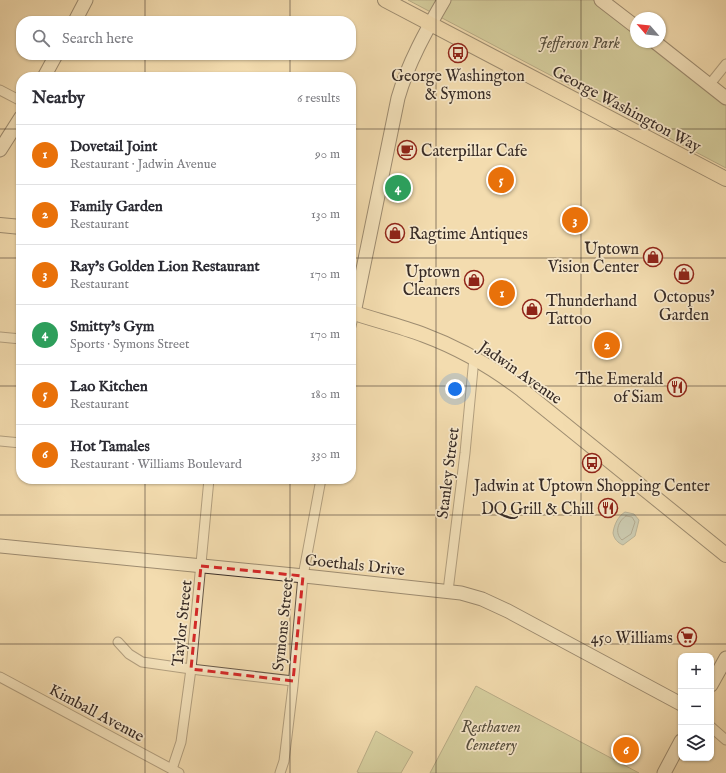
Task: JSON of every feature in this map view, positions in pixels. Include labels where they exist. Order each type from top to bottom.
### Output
[{"type":"main road","name":"George Washington Way","points":[[385,0],[726,179]]},
{"type":"main road","points":[[0,225],[16,227]]},
{"type":"main road","name":"Jadwin Avenue","points":[[356,318],[423,335],[451,346],[496,372],[522,390],[726,555]]},
{"type":"street","points":[[78,16],[86,0]]},
{"type":"street","points":[[356,297],[394,110],[409,67],[430,24],[444,0]]},
{"type":"street","points":[[601,0],[630,22]]},
{"type":"street","points":[[664,48],[726,98]]},
{"type":"street","points":[[47,72],[53,60]]},
{"type":"street","points":[[710,84],[726,64]]},
{"type":"street","points":[[0,90],[16,98]]},
{"type":"street","points":[[0,150],[16,126]]},
{"type":"street","points":[[0,337],[16,339]]},
{"type":"street","name":"Stanley Street","points":[[448,591],[465,453],[474,358]]},
{"type":"street","points":[[0,441],[16,443]]},
{"type":"street","name":"Taylor Street","points":[[175,771],[181,742],[191,669],[209,484]]},
{"type":"street","name":"Symons Street","points":[[280,773],[284,760],[303,576],[320,484]]},
{"type":"street","name":"Goethals Drive","points":[[0,546],[448,591],[473,596],[496,605],[678,702]]},
{"type":"street","points":[[118,642],[129,654],[142,662],[293,681]]},
{"type":"street","points":[[714,680],[726,658]]},
{"type":"street","name":"Kimball Avenue","points":[[0,677],[175,771]]},
{"type":"street","points":[[714,730],[726,740]]},
{"type":"street","points":[[664,773],[678,747]]},
{"type":"highlighted area","points":[[201,566],[303,576],[293,681],[191,669]]},
{"type":"green space","name":"Jefferson Park","points":[[408,0],[593,0],[630,29],[630,48],[655,48],[726,105],[726,168]]},
{"type":"green space","name":"Resthaven Cemetery","points":[[476,686],[639,773],[430,773]]},
{"type":"green space","points":[[376,731],[413,752],[401,773],[357,772]]},
{"type":"water","points":[[625,512],[634,514],[639,520],[635,536],[623,545],[616,540],[613,533],[617,521]]},
{"type":"place","name":"George Washington & Symons","points":[[458,53]]},
{"type":"place","name":"Caterpillar Cafe","points":[[407,150]]},
{"type":"place","name":"Lao Kitchen","points":[[501,180]]},
{"type":"place","name":"Smitty's Gym","points":[[398,188]]},
{"type":"place","name":"Ray's Golden Lion Restaurant","points":[[575,220]]},
{"type":"place","name":"Ragtime Antiques","points":[[395,233]]},
{"type":"place","name":"Uptown Vision Center","points":[[653,257]]},
{"type":"place","name":"Octopus' Garden","points":[[684,274]]},
{"type":"place","name":"Uptown Cleaners","points":[[474,280]]},
{"type":"place","name":"Dovetail Joint","points":[[502,293]]},
{"type":"place","name":"Thunderhand Tattoo","points":[[532,309]]},
{"type":"place","name":"Family Garden","points":[[607,345]]},
{"type":"place","name":"The Emerald of Siam","points":[[677,387]]},
{"type":"place","name":"Jadwin at Uptown Shopping Center","points":[[592,463]]},
{"type":"place","name":"DQ Grill & Chill","points":[[608,508]]},
{"type":"place","name":"450 Williams","points":[[687,637]]},
{"type":"place","name":"Hot Tamales","points":[[626,750]]}]
